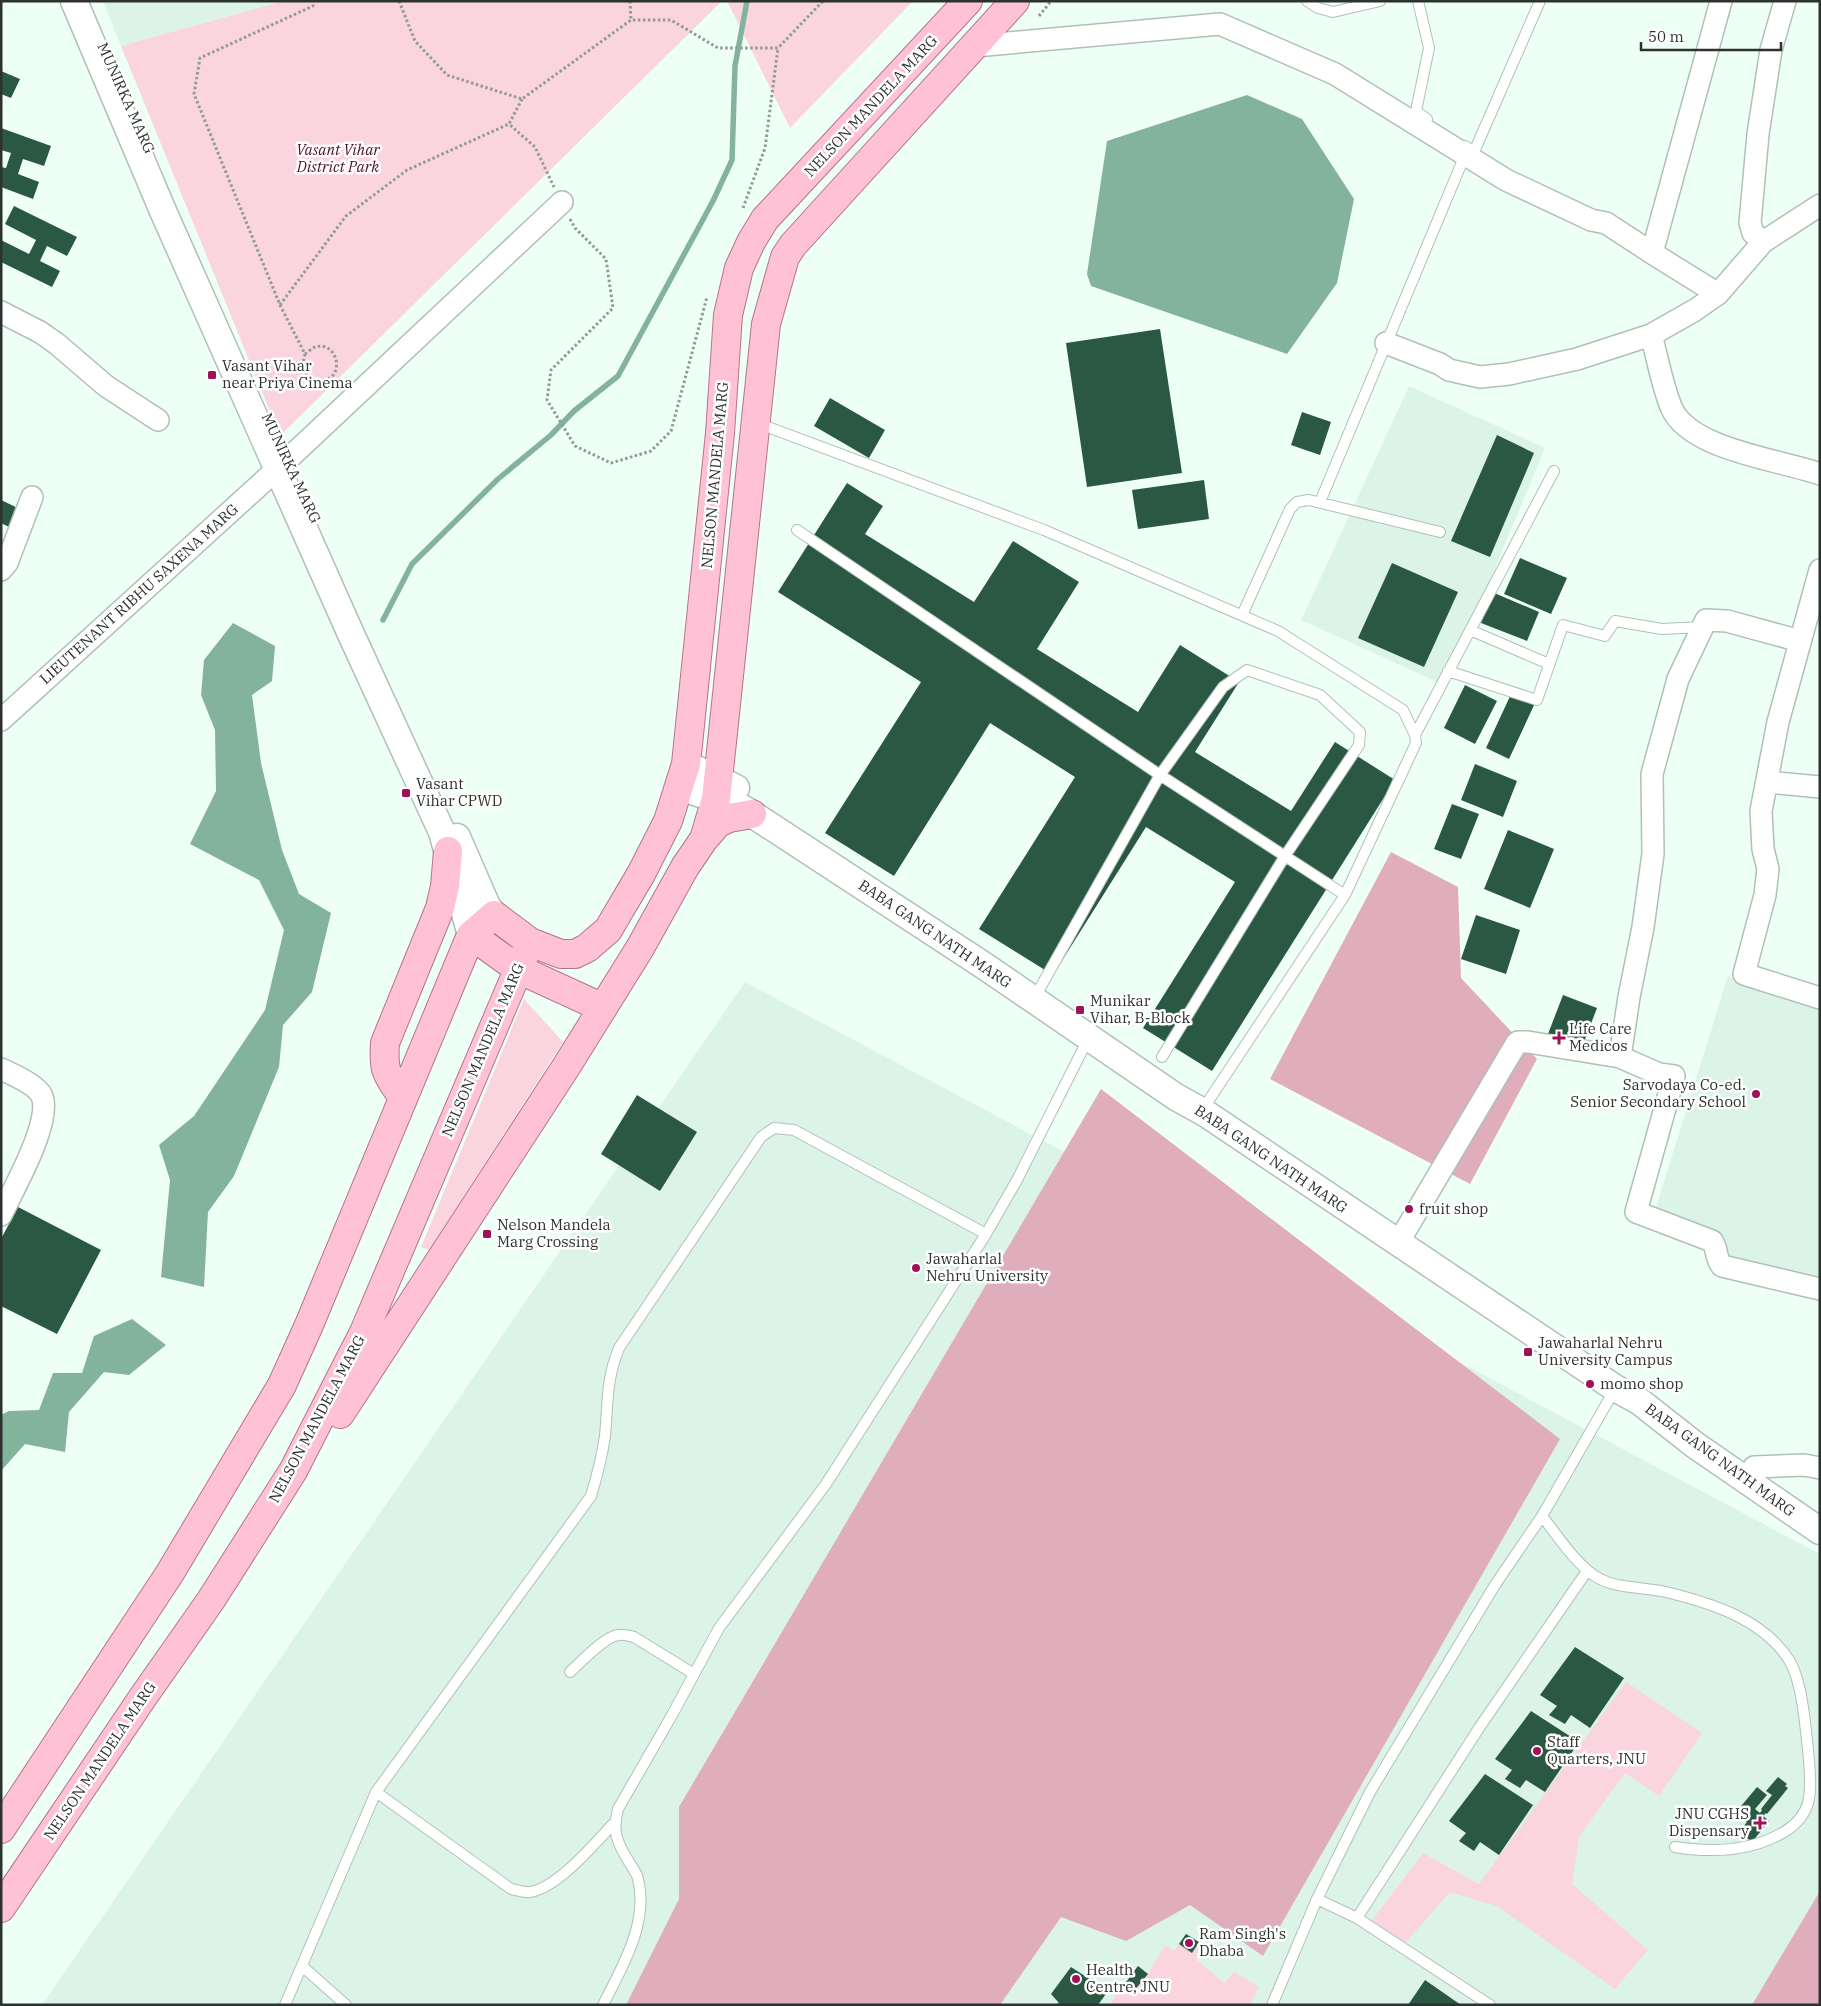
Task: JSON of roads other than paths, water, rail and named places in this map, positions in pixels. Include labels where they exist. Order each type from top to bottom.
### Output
[{"type":"main road","name":"NELSON MANDELA MARG","points":[[491,911],[530,942],[561,954],[575,954],[587,948],[608,930],[641,874],[668,821],[683,775],[720,433],[728,315],[739,268],[751,242],[766,219],[968,1]]},
{"type":"main road","points":[[704,839],[717,789],[766,324],[785,257],[793,245],[1015,1]]},
{"type":"main road","points":[[211,1600],[276,1509],[411,1308],[603,1008],[640,948],[685,867],[704,839],[718,823],[729,818],[752,814]]},
{"type":"main road","points":[[403,1098],[388,1077],[384,1065],[386,1043],[440,908],[450,858]]},
{"type":"main road","points":[[1,1829],[170,1573],[282,1385],[471,935],[491,911]]},
{"type":"main road","points":[[471,935],[518,969],[603,1008]]},
{"type":"main road","name":"NELSON MANDELA MARG","points":[[1,1908],[143,1697],[211,1600],[292,1471],[364,1332],[530,942]]},
{"type":"street","name":"MUNIRKA MARG","points":[[74,1],[147,175],[282,464],[390,682],[491,911]]},
{"type":"street","name":"MUNIRKA MARG","points":[[84,1],[442,832],[471,935]]},
{"type":"street","points":[[1652,253],[1721,1]]},
{"type":"street","points":[[1762,242],[1751,228],[1758,134],[1771,50],[1785,1]]},
{"type":"street","points":[[975,46],[1220,24],[1335,74],[1506,180],[1591,220],[1606,223],[1718,294]]},
{"type":"street","name":"LIEUTENANT RIBHU SAXENA MARG","points":[[1,720],[282,464],[562,202]]},
{"type":"street","points":[[1386,343],[1440,364],[1449,370],[1480,377],[1510,374],[1577,359],[1652,335],[1718,294],[1762,242],[1820,205]]},
{"type":"street","points":[[1,312],[40,332],[106,386],[158,420]]},
{"type":"street","points":[[1652,335],[1672,409],[1679,421],[1687,428],[1714,442],[1758,458],[1799,466],[1820,474]]},
{"type":"street","points":[[2,568],[7,563],[32,497]]},
{"type":"street","points":[[1820,570],[1778,722],[1761,811],[1763,849],[1768,869],[1765,896],[1744,974],[1820,998]]},
{"type":"street","points":[[1620,1057],[1629,997],[1643,927],[1653,854],[1652,774],[1678,679],[1706,620],[1727,621],[1800,641]]},
{"type":"street","points":[[683,775],[717,789]]},
{"type":"street","points":[[1768,782],[1820,787]]},
{"type":"street","name":"BABA GANG NATH MARG","points":[[717,789],[742,808],[983,965],[1176,1097],[1207,1107]]},
{"type":"street","name":"BABA GANG NATH MARG","points":[[717,789],[751,796],[1040,988],[1184,1086],[1207,1107],[1402,1237],[1566,1334],[1604,1360],[1619,1383],[1695,1445],[1820,1531]]},
{"type":"street","points":[[1402,1237],[1518,1042],[1580,1049],[1620,1057],[1659,1074],[1674,1076],[1636,1212],[1712,1241],[1716,1248],[1719,1262],[1726,1267],[1820,1289]]},
{"type":"street","points":[[1,1069],[23,1080],[35,1089],[42,1096],[43,1108],[36,1143],[1,1214]]},
{"type":"street","name":"BABA GANG NATH MARG","points":[[1619,1383],[1754,1467],[1820,1512]]},
{"type":"street","points":[[1754,1467],[1804,1465],[1820,1468]]},
{"type":"lane","points":[[1307,1],[1318,8],[1334,12],[1380,1]]},
{"type":"lane","points":[[1418,1],[1429,48],[1416,112],[1474,152],[1540,1]]},
{"type":"lane","points":[[1320,502],[1465,155]]},
{"type":"lane","points":[[756,423],[1044,530],[1242,615],[1278,631],[1402,710],[1415,735],[1416,743],[1345,896],[1207,1107]]},
{"type":"lane","points":[[1415,735],[1554,471]]},
{"type":"lane","points":[[1242,615],[1290,509],[1297,502],[1303,500],[1320,502],[1440,532]]},
{"type":"lane","points":[[797,530],[1160,775],[1345,896]]},
{"type":"lane","points":[[1448,671],[1537,700],[1563,625],[1605,636],[1615,621],[1662,629],[1702,628]]},
{"type":"lane","points":[[1470,630],[1550,664]]},
{"type":"lane","points":[[1040,988],[1160,775],[1223,687],[1247,670],[1320,694],[1360,732],[1359,746],[1286,856],[1162,1057]]},
{"type":"lane","points":[[602,2005],[633,1941],[639,1919],[641,1901],[638,1878],[622,1851],[616,1836],[614,1823],[618,1809],[719,1628],[826,1484],[986,1234],[1016,1180],[1088,1037]]},
{"type":"lane","points":[[285,2005],[376,1792],[591,1496],[600,1467],[608,1383],[619,1348],[761,1137],[774,1128],[794,1130],[986,1234]]},
{"type":"lane","points":[[1272,2005],[1317,1899],[1370,1792],[1495,1585],[1542,1516],[1619,1383]]},
{"type":"lane","points":[[1542,1516],[1587,1571],[1600,1580],[1613,1584],[1665,1592],[1699,1601],[1749,1622],[1767,1635],[1789,1660],[1796,1677],[1806,1734],[1811,1787],[1808,1804],[1802,1818],[1793,1827],[1772,1838],[1736,1850],[1700,1851],[1674,1847]]},
{"type":"lane","points":[[1357,1918],[1479,1728],[1587,1571]]},
{"type":"lane","points":[[570,1672],[608,1639],[617,1635],[626,1635],[634,1637],[694,1674]]},
{"type":"lane","points":[[376,1792],[511,1889],[530,1892],[548,1884],[566,1872],[614,1823]]},
{"type":"lane","points":[[1317,1899],[1357,1918],[1490,2005]]},
{"type":"lane","points":[[302,1966],[346,2005]]},
{"type":"waterway","points":[[383,620],[412,564],[498,479],[551,435],[574,411],[618,376],[713,201],[732,160],[735,66],[747,1]]},
{"type":"place","name":"Vasant Vihar near Priya Cinema","points":[[212,375]]},
{"type":"place","name":"Vasant Vihar CPWD","points":[[406,793]]},
{"type":"place","name":"Munikar Vihar, B-Block","points":[[1080,1010]]},
{"type":"place","name":"Life Care Medicos","points":[[1559,1038]]},
{"type":"place","name":"Sarvodaya Co-ed. Senior Secondary School","points":[[1756,1094]]},
{"type":"place","name":"fruit shop","points":[[1409,1209]]},
{"type":"place","name":"Nelson Mandela Marg Crossing","points":[[487,1234]]},
{"type":"place","name":"Jawaharlal Nehru University","points":[[916,1268]]},
{"type":"place","name":"Jawaharlal Nehru University Campus","points":[[1528,1352]]},
{"type":"place","name":"momo shop","points":[[1590,1384]]},
{"type":"place","name":"Staff Quarters, JNU","points":[[1537,1751]]},
{"type":"place","name":"JNU CGHS Dispensary","points":[[1760,1823]]},
{"type":"place","name":"Ram Singh's Dhaba","points":[[1189,1943]]},
{"type":"place","name":"Health Centre, JNU","points":[[1076,1979]]},
{"type":"park label","name":"Vasant Vihar District Park","points":[[338,158]]}]
